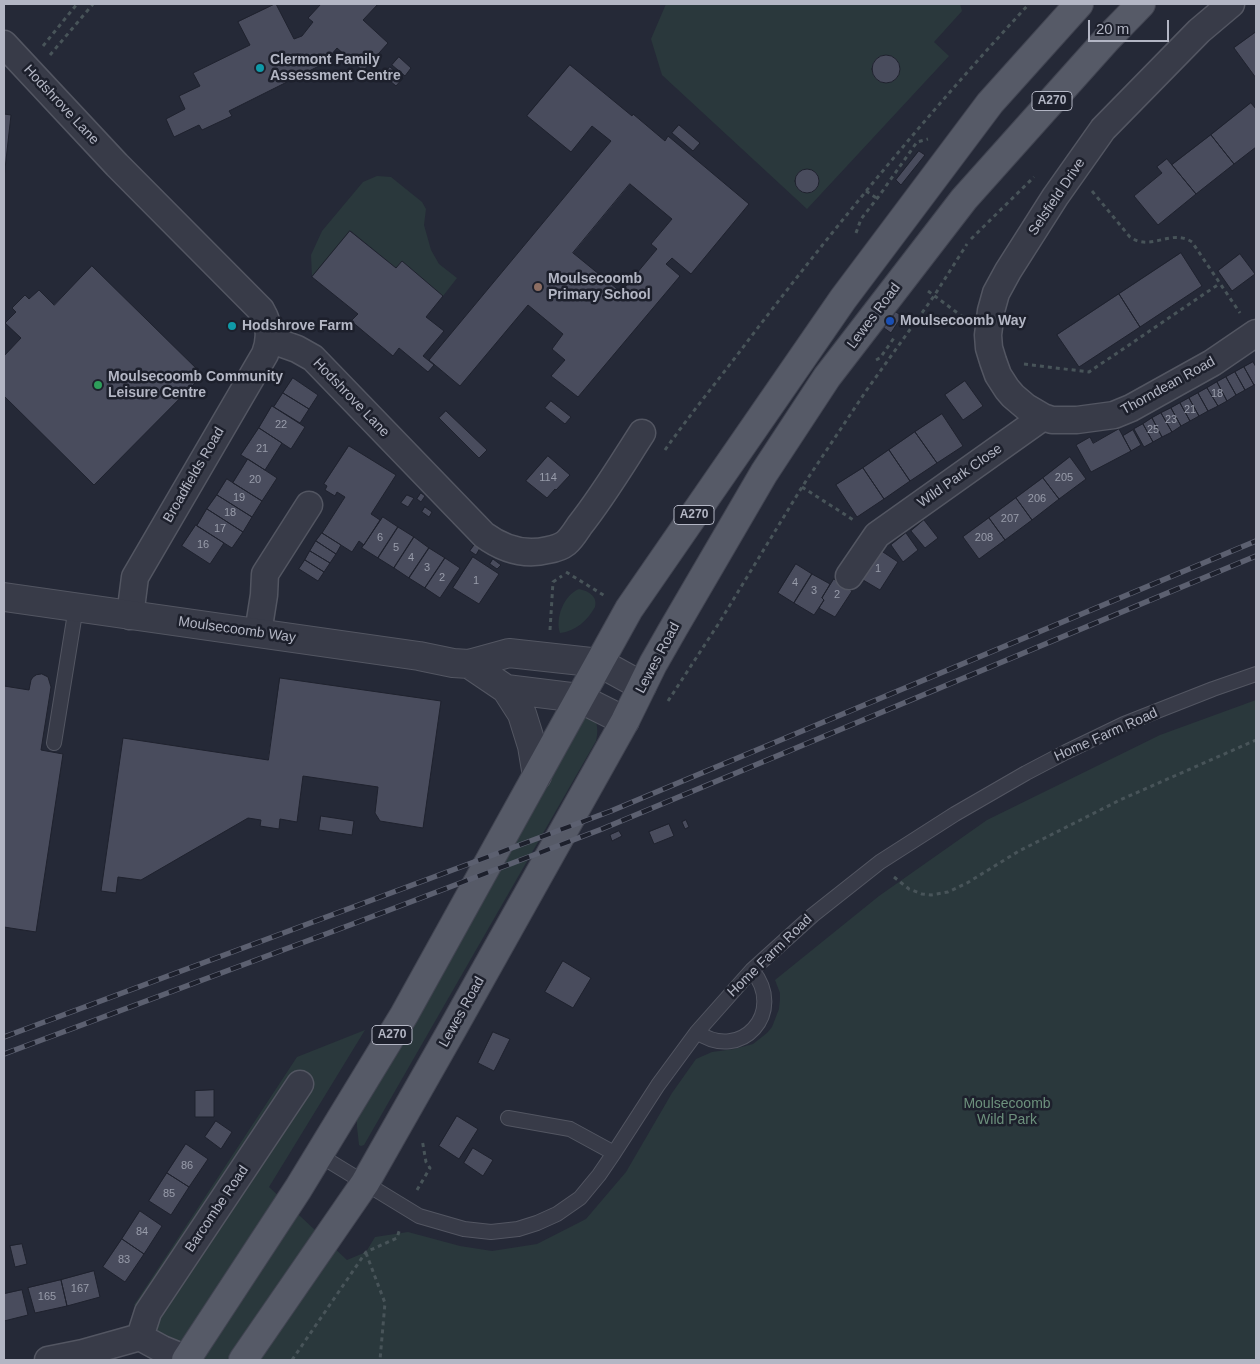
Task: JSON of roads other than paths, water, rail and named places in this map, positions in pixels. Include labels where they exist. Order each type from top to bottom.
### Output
[{"type":"main road","name":"A270","points":[[187,1360],[298,1189],[404,1015],[629,609],[843,299],[990,103],[1079,4]]},
{"type":"main road","name":"Lewes Road","points":[[243,1360],[365,1183],[625,720],[673,629],[764,473],[827,377],[964,199],[1108,38],[1141,4]]},
{"type":"street","name":"Selsfield Drive","points":[[1042,417],[1026,407],[1007,389],[998,375],[993,362],[988,335],[991,311],[996,293],[1008,271],[1103,129],[1199,31],[1231,4]]},
{"type":"street","name":"Hodshrove Lane","points":[[4,44],[117,165],[261,310],[268,323],[269,339],[297,349],[313,358],[484,535],[497,544],[516,551],[529,553],[554,549],[567,542],[590,513],[642,433]]},
{"type":"street","name":"Thorndean Road","points":[[1042,417],[1052,420],[1078,420],[1114,415],[1219,359],[1256,333]]},
{"type":"street","name":"Broadfields Road","points":[[130,616],[135,577],[265,354],[269,339]]},
{"type":"street","name":"Wild Park Close","points":[[849,576],[877,535],[1042,417]]},
{"type":"street","points":[[258,633],[265,574],[309,505]]},
{"type":"street","name":"Moulsecoomb Way","points":[[4,597],[410,655],[453,663],[469,664],[509,653],[600,663],[642,686]]},
{"type":"street","name":"Moulsecoomb Way","points":[[469,664],[506,689],[580,698],[625,720]]},
{"type":"street","points":[[506,689],[522,714],[532,746],[537,776]]},
{"type":"street","name":"Barcombe Road","points":[[140,1337],[148,1312],[300,1084]]},
{"type":"street","points":[[48,1360],[140,1337],[187,1360]]},
{"type":"lane","points":[[54,743],[76,607]]},
{"type":"lane","name":"Home Farm Road","points":[[319,1155],[419,1216],[464,1229],[491,1232],[518,1229],[537,1224],[580,1198],[614,1154],[658,1085],[696,1032],[752,970],[813,914],[880,862],[955,814],[1066,752],[1124,724],[1256,674]]},
{"type":"lane","points":[[696,1032],[710,1040],[727,1042],[741,1038],[756,1026],[761,1017],[765,999],[758,977],[752,970]]},
{"type":"lane","points":[[508,1118],[570,1129],[614,1154]]},
{"type":"railway","points":[[4,1037],[611,811],[1256,541]]},
{"type":"railway","points":[[4,1054],[602,829],[1256,556]]},
{"type":"place","name":"Clermont Family Assessment Centre","points":[[260,68]]},
{"type":"place","name":"Moulsecoomb Primary School","points":[[538,287]]},
{"type":"place","name":"Moulsecoomb Way","points":[[890,321]]},
{"type":"place","name":"Hodshrove Farm","points":[[232,326]]},
{"type":"place","name":"Moulsecoomb Community Leisure Centre","points":[[98,385]]},
{"type":"park label","name":"Moulsecoomb Wild Park","points":[[1007,1112]]}]
